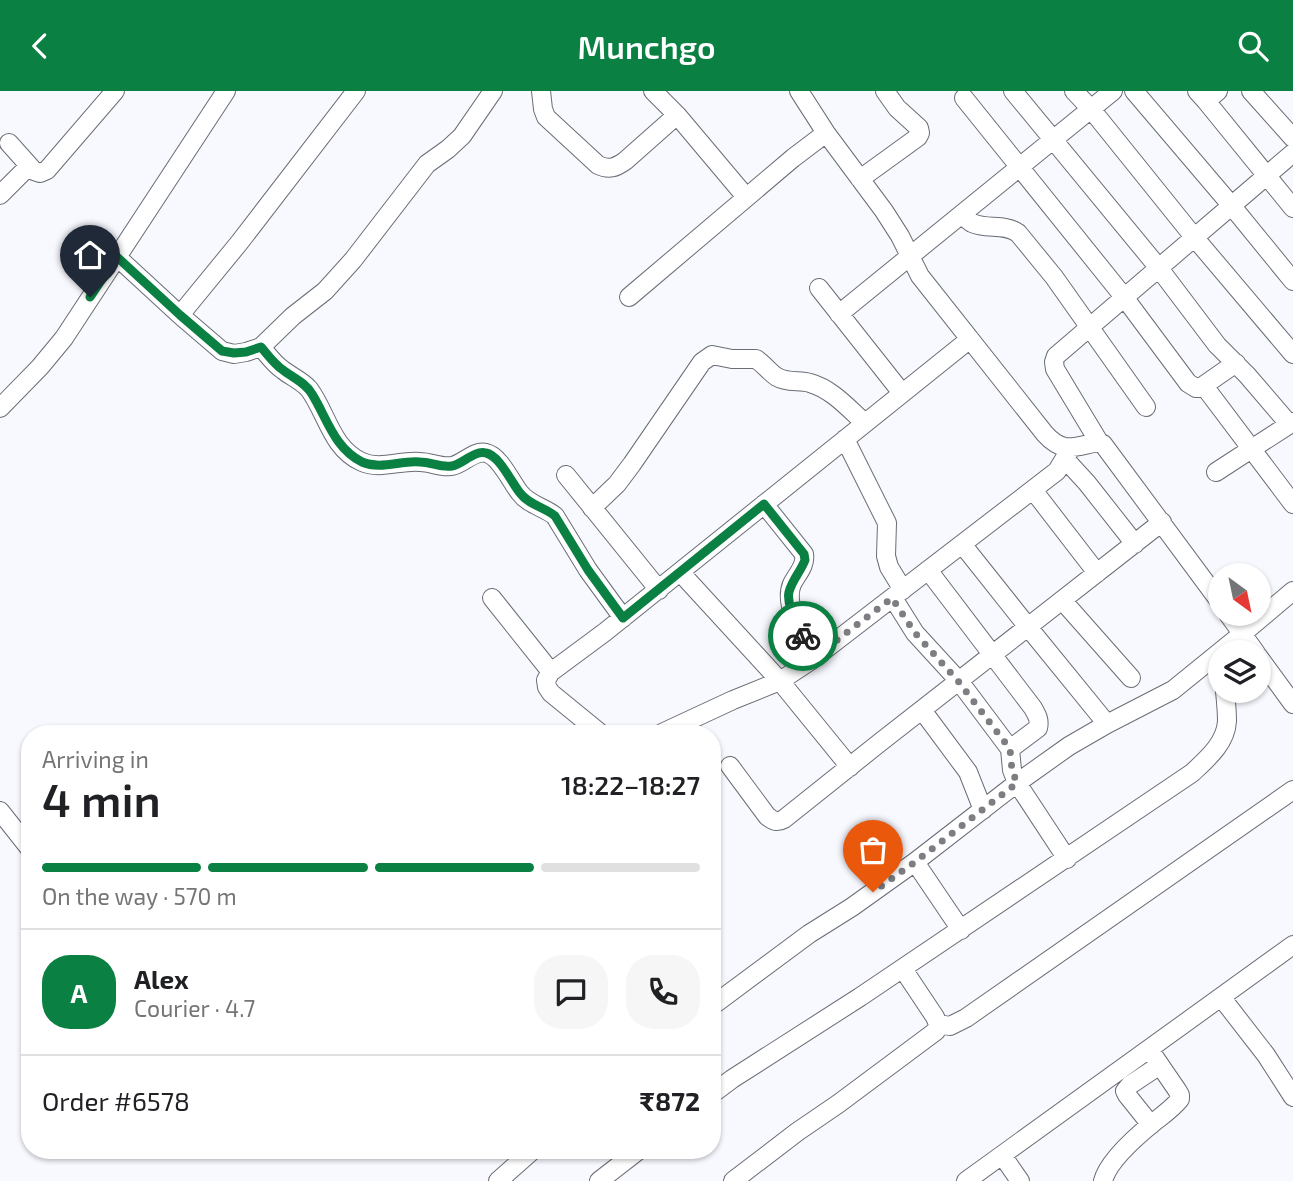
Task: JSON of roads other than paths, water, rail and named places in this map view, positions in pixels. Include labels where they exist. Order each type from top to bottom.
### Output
[{"type":"street","points":[[9,143],[34,171],[40,173],[47,170],[115,91]]},
{"type":"street","points":[[0,408],[64,338],[226,91]]},
{"type":"street","points":[[180,315],[356,91]]},
{"type":"street","points":[[117,257],[222,351],[246,352],[261,347],[293,316],[325,291],[353,260],[427,164],[462,136],[492,91]]},
{"type":"street","points":[[541,91],[546,117],[598,165],[607,169],[625,161],[677,115]]},
{"type":"street","points":[[653,91],[677,115],[746,197]]},
{"type":"street","points":[[799,91],[825,133],[900,236],[920,276],[1052,443],[1068,454],[1135,544]]},
{"type":"street","points":[[860,179],[920,133],[919,128],[897,108],[886,91]]},
{"type":"street","points":[[1013,91],[1158,267],[1217,345],[1291,423],[1216,472]]},
{"type":"street","points":[[1074,91],[1293,354]]},
{"type":"street","points":[[839,314],[1113,91]]},
{"type":"street","points":[[1134,91],[1293,281]]},
{"type":"street","points":[[1251,91],[1293,138]]},
{"type":"street","points":[[1207,94],[1266,176],[1293,208]]},
{"type":"street","points":[[964,98],[1124,297],[1188,383],[1196,388],[1205,386],[1236,363]]},
{"type":"street","points":[[629,297],[825,133]]},
{"type":"street","points":[[1208,585],[1107,448],[1099,442],[1055,369],[1054,362],[1056,356],[1089,327],[1293,153]]},
{"type":"street","points":[[0,195],[29,166]]},
{"type":"street","points":[[962,215],[980,225],[1004,226],[1018,233],[1054,277],[1146,407]]},
{"type":"street","points":[[819,288],[902,393]]},
{"type":"street","points":[[590,725],[551,693],[546,680],[551,672],[659,590],[970,339]]},
{"type":"street","points":[[261,347],[282,369],[304,384],[340,445],[361,461],[372,465],[417,461],[450,467],[480,452],[489,453],[528,502],[555,516],[582,561],[623,618]]},
{"type":"street","points":[[592,508],[617,484],[702,362],[712,355],[732,359],[756,359],[778,378],[810,383],[822,388],[864,423]]},
{"type":"street","points":[[1205,386],[1293,504]]},
{"type":"street","points":[[845,439],[887,523],[886,556],[898,594],[915,633],[958,681],[1010,749],[1012,770],[1017,783],[1067,859]]},
{"type":"street","points":[[679,725],[780,681],[1057,471],[1068,454],[1099,442]]},
{"type":"street","points":[[566,475],[659,590]]},
{"type":"street","points":[[1032,490],[1097,573]]},
{"type":"street","points":[[764,504],[804,554],[805,560],[789,591],[789,598],[802,635],[816,656]]},
{"type":"street","points":[[730,766],[773,821],[779,822],[1162,522]]},
{"type":"street","points":[[962,544],[1107,724]]},
{"type":"street","points":[[928,570],[1033,708],[1039,723],[1038,728],[1010,749]]},
{"type":"street","points":[[680,572],[780,681],[849,767]]},
{"type":"street","points":[[1235,640],[1293,591]]},
{"type":"street","points":[[492,598],[551,672]]},
{"type":"street","points":[[1062,600],[1131,678]]},
{"type":"street","points":[[1237,627],[1246,640]]},
{"type":"street","points":[[721,999],[809,934],[915,862],[1069,746],[1172,690],[1208,662]]},
{"type":"street","points":[[1271,674],[1293,704]]},
{"type":"street","points":[[721,1087],[961,930],[1192,773],[1220,743],[1227,721],[1226,703]]},
{"type":"street","points":[[922,710],[968,772],[983,810]]},
{"type":"street","points":[[902,969],[938,1024],[950,1026],[966,1018],[1293,790]]},
{"type":"street","points":[[0,811],[21,838]]},
{"type":"street","points":[[915,862],[961,930]]},
{"type":"street","points":[[966,1181],[1292,947]]},
{"type":"street","points":[[1222,997],[1266,1055],[1293,1097]]},
{"type":"street","points":[[733,1181],[932,1035],[938,1024]]},
{"type":"street","points":[[1103,1181],[1109,1167],[1180,1100],[1178,1090],[1149,1049]]},
{"type":"street","points":[[1151,1125],[1125,1091],[1160,1065]]},
{"type":"street","points":[[1002,1155],[1020,1181]]},
{"type":"street","points":[[498,1181],[523,1159]]},
{"type":"street","points":[[599,1181],[627,1159]]}]
